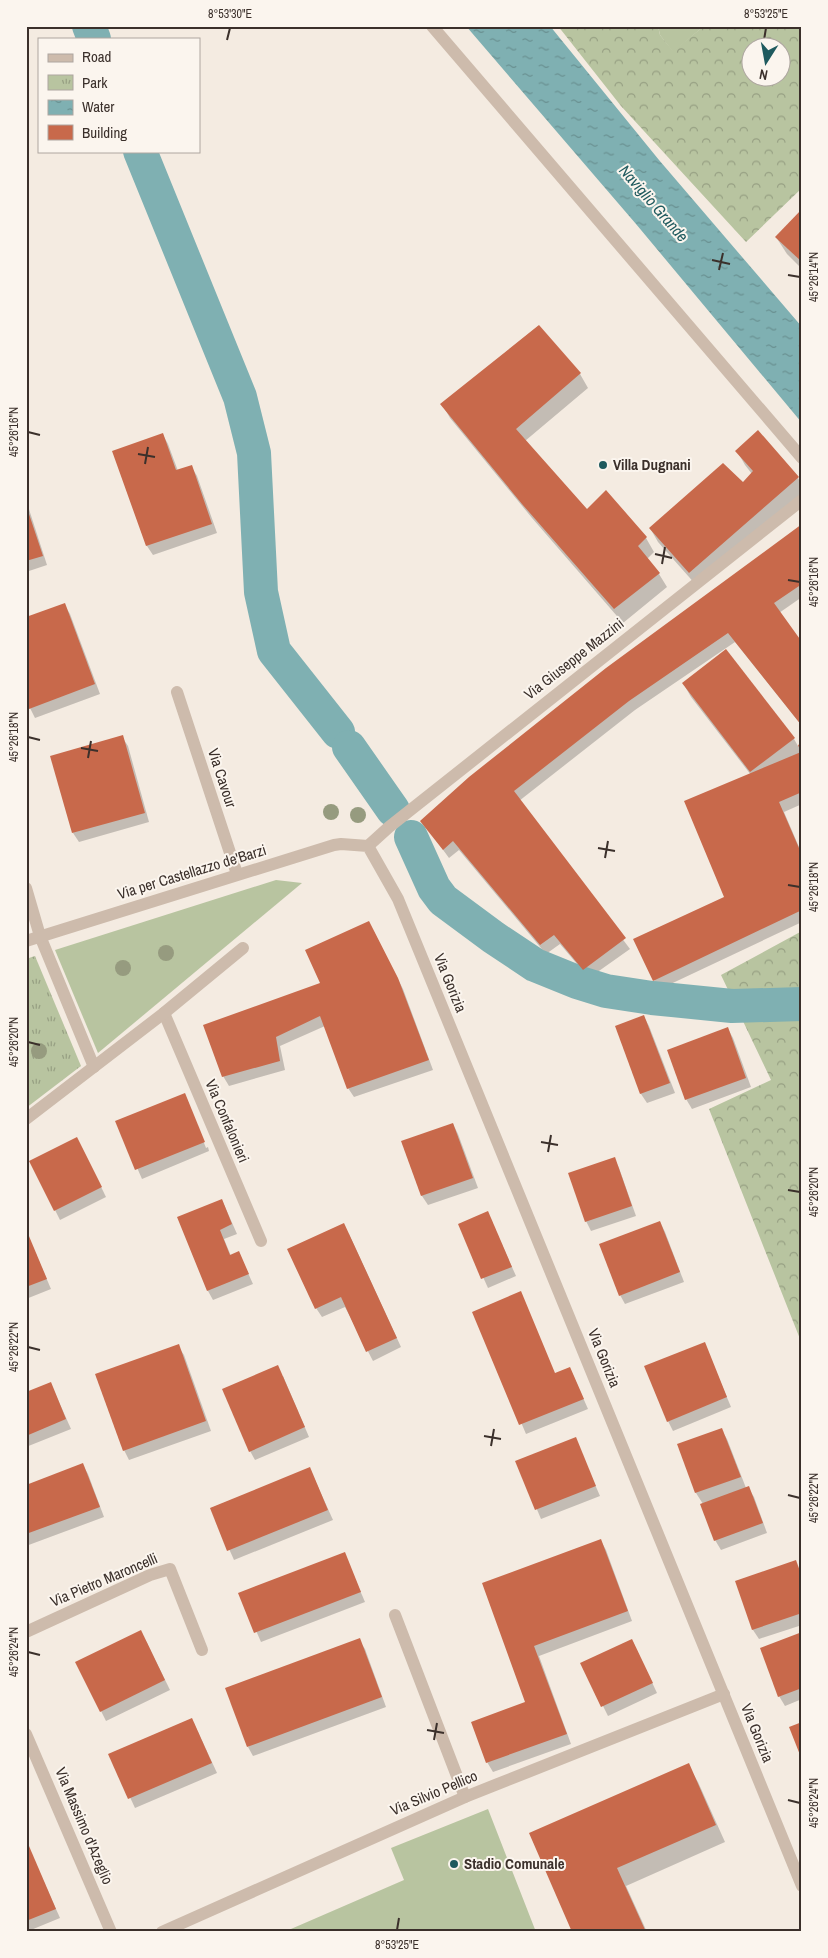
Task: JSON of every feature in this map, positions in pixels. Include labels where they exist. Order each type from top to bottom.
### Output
[{"type":"street","points":[[432,26],[802,458]]},
{"type":"street","name":"Via Giuseppe Mazzini","points":[[368,846],[389,827],[802,500]]},
{"type":"street","name":"Via Cavour","points":[[176,692],[237,874]]},
{"type":"street","name":"Via per Castellazzo de'Barzi","points":[[26,941],[237,874],[342,844],[368,846]]},
{"type":"street","name":"Via Gorizia","points":[[368,846],[398,899],[802,1886]]},
{"type":"street","points":[[26,888],[40,936],[94,1067]]},
{"type":"street","points":[[26,1119],[164,1013],[243,948]]},
{"type":"street","name":"Via Confalonieri","points":[[164,1013],[261,1241]]},
{"type":"street","name":"Via Pietro Maroncelli","points":[[26,1632],[150,1575],[170,1569],[202,1650]]},
{"type":"street","points":[[395,1614],[465,1797]]},
{"type":"street","name":"Via Silvio Pellico","points":[[162,1932],[465,1797],[724,1694]]},
{"type":"street","name":"Via Massimo d'Azeglio","points":[[26,1734],[111,1932]]},
{"type":"green space","points":[[558,26],[658,26],[660,35],[673,51],[704,26],[802,26],[802,188],[746,242],[621,106]]},
{"type":"green space","points":[[658,26],[704,26],[673,52],[660,35]]},
{"type":"green space","points":[[276,880],[302,883],[98,1053],[55,950]]},
{"type":"green space","points":[[802,931],[802,1344],[709,1109],[771,1080],[721,975]]},
{"type":"green space","points":[[35,956],[81,1066],[26,1108],[26,959]]},
{"type":"green space","name":"Stadio Comunale","points":[[488,1809],[536,1932],[284,1932],[404,1880],[391,1848]]},
{"type":"water","name":"Naviglio Grande","points":[[466,26],[550,26],[659,160],[802,327],[802,423],[636,224]]},
{"type":"building","points":[[802,209],[802,262],[775,237]]},
{"type":"building","points":[[539,325],[581,373],[516,429],[587,509],[606,490],[647,537],[638,546],[660,573],[614,609],[522,504],[440,404]]},
{"type":"building","points":[[758,430],[799,477],[689,573],[649,528],[723,463],[743,482],[753,471],[735,451]]},
{"type":"building","points":[[163,433],[176,470],[192,465],[212,524],[146,546],[112,451]]},
{"type":"building","points":[[26,505],[43,556],[26,561]]},
{"type":"building","points":[[802,524],[802,584],[774,603],[802,642],[802,726],[728,633],[629,701],[514,791],[626,938],[583,970],[554,935],[540,945],[453,841],[443,850],[420,821],[469,777],[606,668]]},
{"type":"building","points":[[65,603],[95,684],[29,709],[26,702],[26,617]]},
{"type":"building","points":[[726,649],[795,738],[750,772],[682,683]]},
{"type":"building","points":[[123,735],[145,813],[72,833],[50,756]]},
{"type":"building","points":[[802,743],[802,792],[779,802],[802,855],[802,910],[653,981],[633,939],[724,897],[684,801],[801,752],[798,745]]},
{"type":"building","points":[[369,921],[398,978],[429,1060],[347,1089],[320,1016],[276,1037],[280,1061],[222,1077],[203,1025],[320,983],[305,950]]},
{"type":"building","points":[[644,1015],[670,1083],[640,1094],[615,1026]]},
{"type":"building","points":[[728,1027],[746,1078],[685,1100],[667,1050]]},
{"type":"building","points":[[185,1093],[205,1142],[135,1170],[115,1121]]},
{"type":"building","points":[[453,1123],[473,1178],[421,1196],[401,1141]]},
{"type":"building","points":[[77,1137],[102,1187],[54,1211],[29,1161]]},
{"type":"building","points":[[615,1157],[632,1206],[585,1222],[568,1173]]},
{"type":"building","points":[[222,1199],[232,1224],[220,1230],[230,1255],[239,1251],[249,1274],[207,1291],[177,1217]]},
{"type":"building","points":[[488,1211],[512,1267],[481,1279],[458,1224]]},
{"type":"building","points":[[660,1221],[680,1272],[619,1296],[599,1244]]},
{"type":"building","points":[[344,1223],[397,1338],[366,1352],[341,1297],[315,1309],[287,1249]]},
{"type":"building","points":[[26,1229],[47,1279],[26,1287]]},
{"type":"building","points":[[521,1291],[555,1373],[570,1367],[584,1399],[519,1425],[472,1312]]},
{"type":"building","points":[[705,1342],[727,1397],[667,1422],[644,1366]]},
{"type":"building","points":[[179,1344],[206,1421],[123,1451],[95,1374]]},
{"type":"building","points":[[278,1365],[305,1427],[249,1452],[222,1389]]},
{"type":"building","points":[[51,1382],[66,1419],[26,1436],[26,1392]]},
{"type":"building","points":[[722,1428],[741,1477],[695,1493],[677,1444]]},
{"type":"building","points":[[576,1437],[596,1486],[535,1510],[515,1461]]},
{"type":"building","points":[[83,1463],[100,1507],[26,1534],[26,1485]]},
{"type":"building","points":[[310,1467],[328,1510],[227,1551],[210,1508]]},
{"type":"building","points":[[749,1486],[763,1523],[714,1541],[700,1504]]},
{"type":"building","points":[[601,1539],[628,1611],[534,1646],[567,1734],[486,1763],[471,1722],[525,1702],[482,1583]]},
{"type":"building","points":[[345,1552],[361,1592],[254,1633],[238,1593]]},
{"type":"building","points":[[796,1560],[802,1577],[802,1613],[752,1630],[735,1581]]},
{"type":"building","points":[[141,1630],[165,1680],[100,1712],[75,1662]]},
{"type":"building","points":[[802,1632],[802,1688],[778,1697],[760,1648]]},
{"type":"building","points":[[360,1638],[382,1697],[247,1747],[225,1688]]},
{"type":"building","points":[[632,1639],[653,1683],[601,1707],[580,1663]]},
{"type":"building","points":[[192,1718],[212,1763],[128,1799],[108,1754]]},
{"type":"building","points":[[802,1722],[802,1760],[789,1727]]},
{"type":"building","points":[[689,1763],[716,1825],[617,1868],[646,1932],[572,1932],[529,1833]]},
{"type":"building","points":[[29,1846],[56,1909],[26,1921],[26,1847]]},
{"type":"waterway","points":[[89,26],[94,38]]},
{"type":"waterway","points":[[140,152],[240,397],[254,453],[261,592],[274,651],[338,732]]},
{"type":"waterway","points":[[349,747],[393,810]]},
{"type":"waterway","points":[[411,837],[434,888],[443,900],[535,965],[577,982],[606,991],[652,998],[732,1006],[802,1004]]},
{"type":"place","name":"Villa Dugnani","points":[[603,465]]},
{"type":"place","name":"Stadio Comunale","points":[[454,1864]]}]
